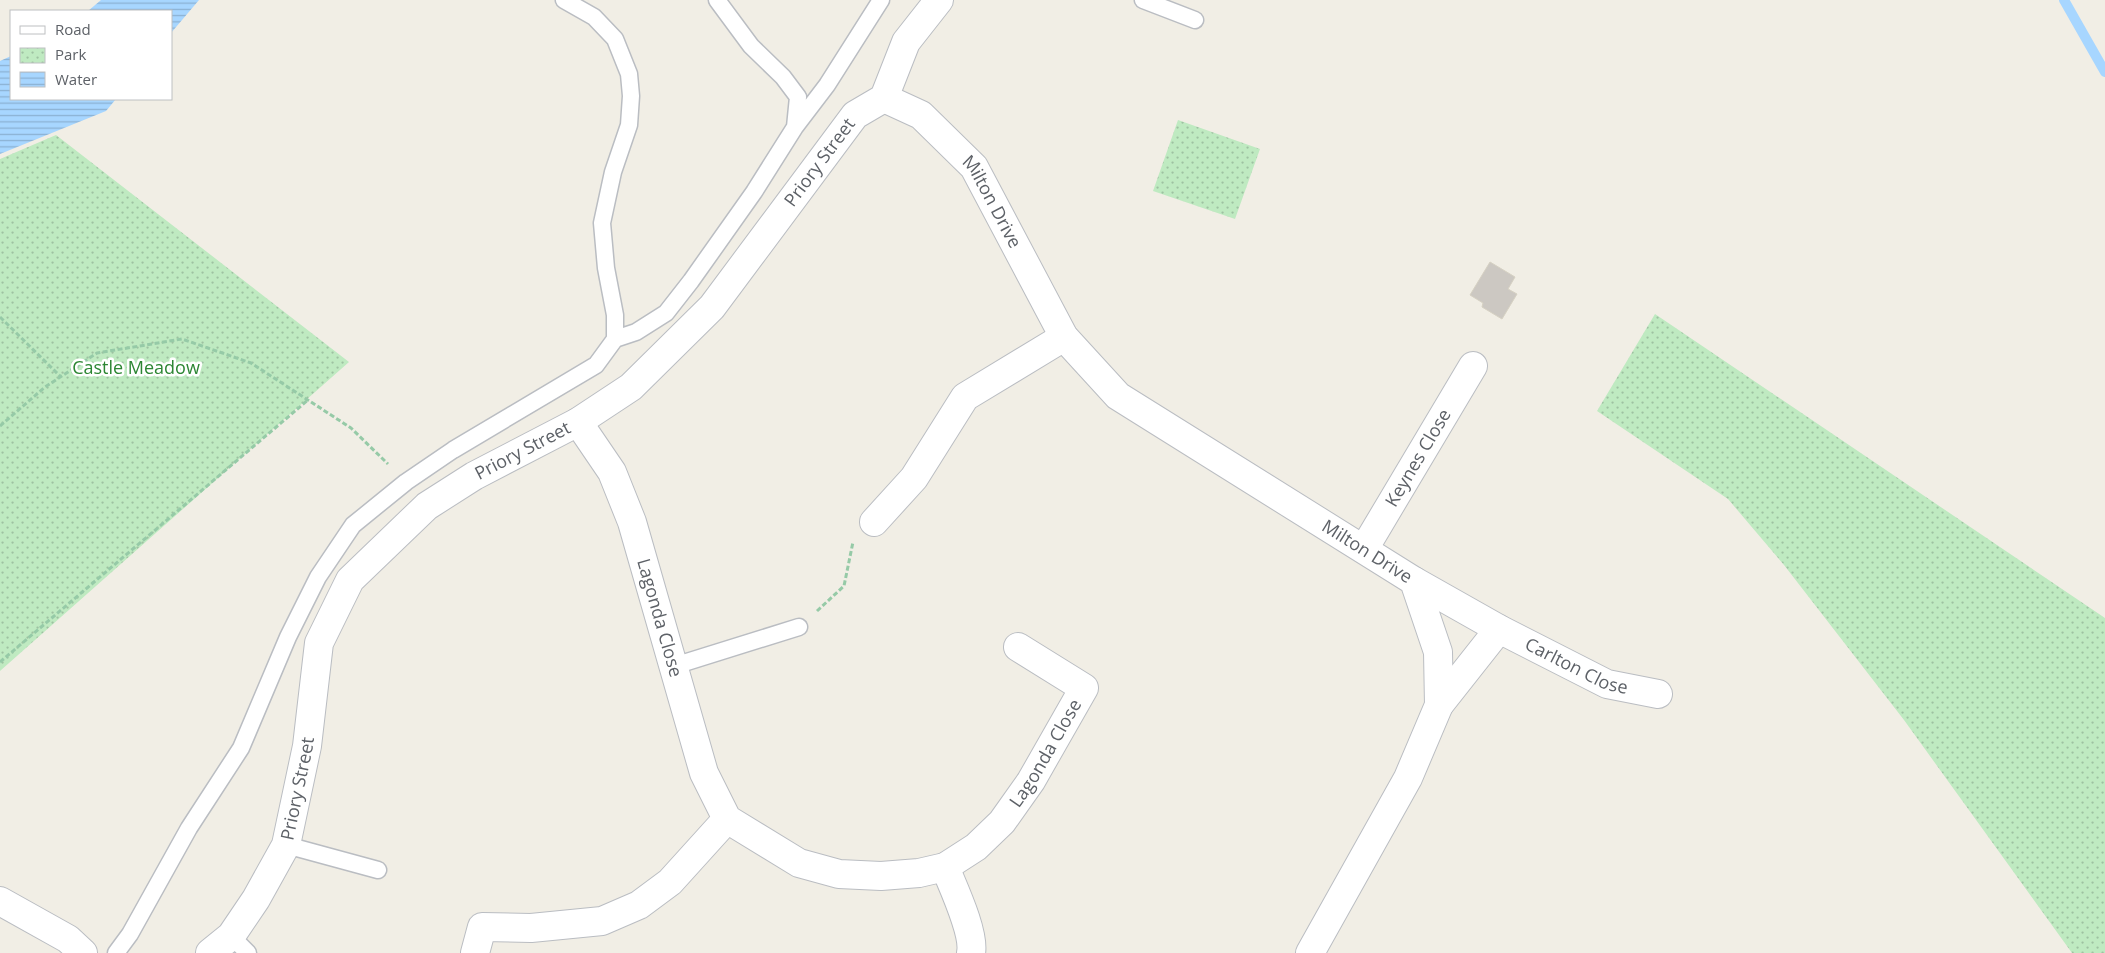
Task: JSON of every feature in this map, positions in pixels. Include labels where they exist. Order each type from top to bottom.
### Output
[{"type":"street","points":[[884,98],[906,42],[939,0]]},
{"type":"street","name":"Milton Drive","points":[[884,98],[921,115],[974,167],[1064,337],[1118,396],[1414,581],[1438,652],[1439,705],[1408,778],[1310,953]]},
{"type":"street","name":"Priory Street","points":[[210,953],[240,944],[256,899],[286,845],[307,746],[319,643],[350,580],[427,506],[474,476],[578,422],[631,388],[712,307],[856,115],[884,98]]},
{"type":"street","points":[[874,522],[914,478],[965,397],[1064,337]]},
{"type":"street","name":"Keynes Close","points":[[1364,549],[1473,366]]},
{"type":"street","name":"Lagonda Close","points":[[578,422],[612,472],[632,522],[704,773],[727,819],[799,863],[839,874],[881,876],[919,873],[945,867],[976,847],[1002,822],[1031,781],[1084,688],[1018,647]]},
{"type":"street","name":"Carlton Close","points":[[1414,581],[1499,629],[1607,684],[1658,694]]},
{"type":"street","points":[[1439,705],[1499,629]]},
{"type":"street","points":[[475,953],[482,927],[531,928],[602,921],[639,905],[670,882],[727,819]]},
{"type":"street","points":[[945,867],[969,932],[973,946],[971,953]]},
{"type":"street","points":[[0,901],[68,939],[83,953]]},
{"type":"lane","points":[[564,0],[594,17],[614,39],[629,74],[631,96],[628,125],[613,172],[602,223],[606,268],[615,315],[615,339]]},
{"type":"lane","points":[[716,0],[751,46],[783,77],[798,97],[795,127]]},
{"type":"lane","points":[[116,953],[130,934],[188,828],[241,748],[288,637],[318,577],[353,525],[406,482],[452,450],[596,365],[615,339],[636,332],[666,313],[691,282],[754,192],[795,127],[827,84],[881,0]]},
{"type":"lane","points":[[1143,0],[1195,20]]},
{"type":"lane","points":[[674,666],[799,627]]},
{"type":"lane","points":[[286,845],[378,870]]},
{"type":"path","points":[[0,317],[61,377]]},
{"type":"path","points":[[0,426],[45,387],[97,353],[182,339],[251,363],[351,428],[406,482]]},
{"type":"path","points":[[0,662],[308,400]]},
{"type":"path","points":[[799,627],[844,586],[854,538],[874,522]]},
{"type":"green space","points":[[1178,120],[1260,149],[1235,219],[1153,191]]},
{"type":"green space","name":"Castle Meadow","points":[[56,135],[349,362],[0,671],[0,159]]},
{"type":"green space","points":[[1655,314],[2105,618],[2105,953],[2072,953],[1904,720],[1784,565],[1728,499],[1597,411]]},
{"type":"water","points":[[101,0],[199,0],[172,32],[172,10],[89,10]]},
{"type":"water","points":[[10,56],[10,100],[115,100],[106,111],[0,154],[0,61]]},
{"type":"building","points":[[1490,262],[1515,277],[1508,289],[1517,294],[1502,319],[1482,307],[1483,303],[1470,295]]},
{"type":"waterway","points":[[2064,0],[2105,72]]}]
